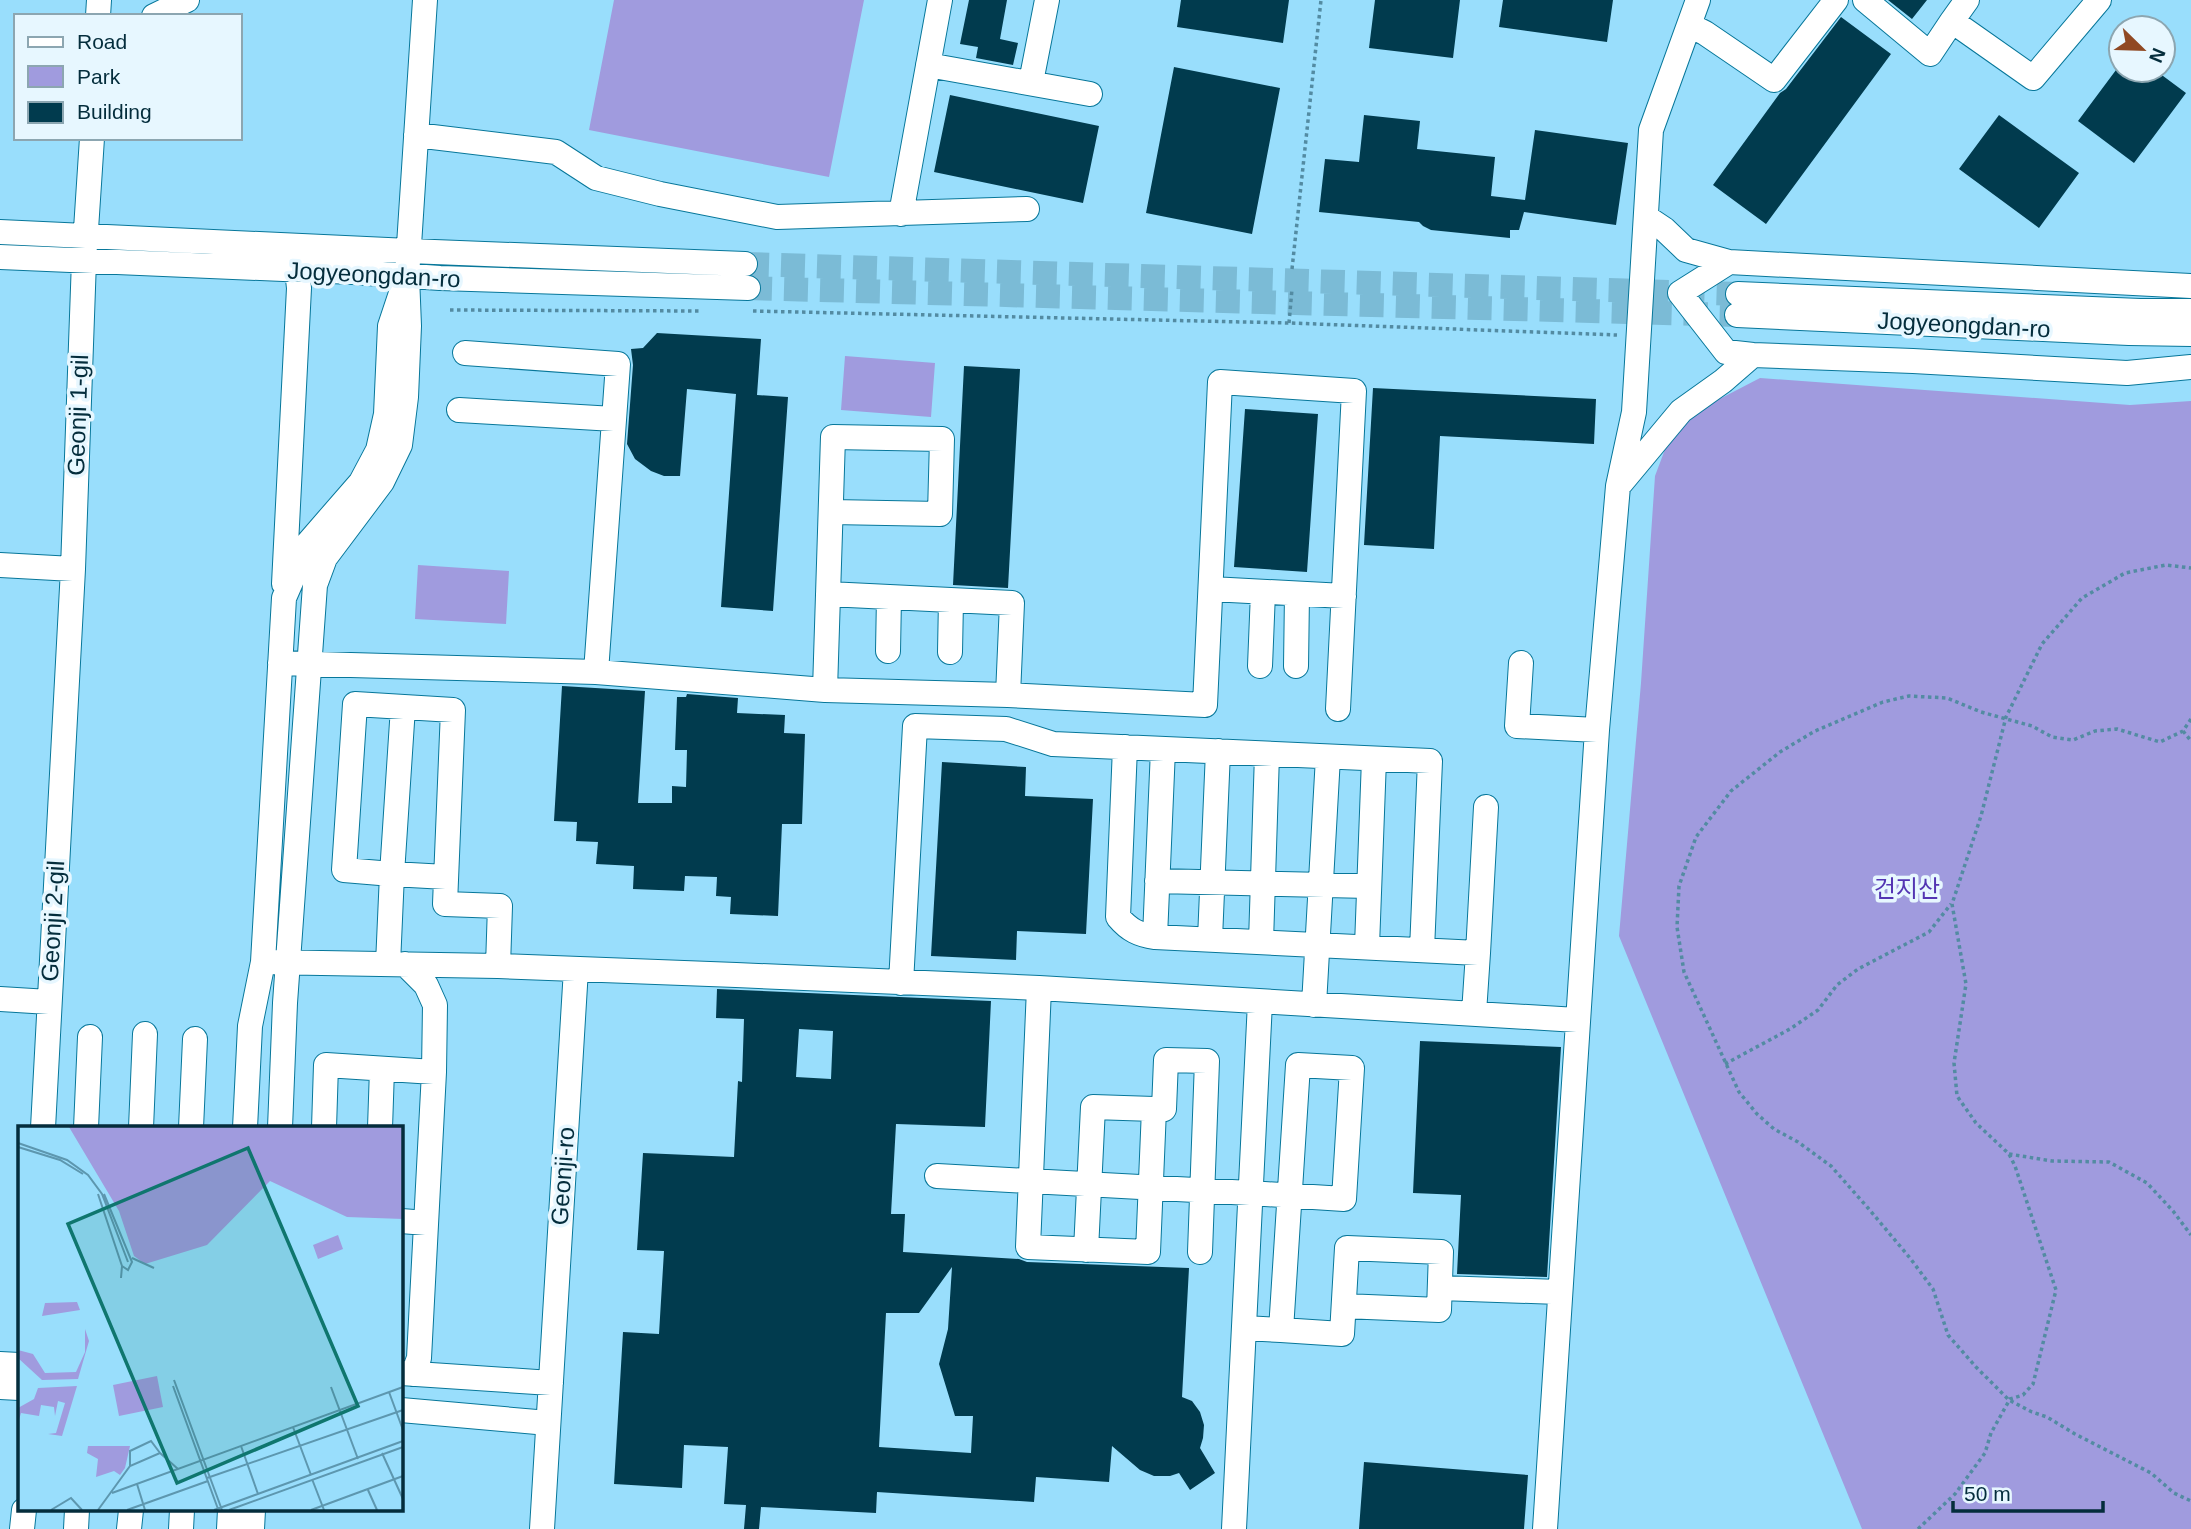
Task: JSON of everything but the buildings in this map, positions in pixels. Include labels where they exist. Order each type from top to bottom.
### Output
[{"type":"street","points":[[158,14],[187,0]]},
{"type":"street","points":[[280,1126],[315,585],[325,558],[382,482],[400,445],[406,397],[408,264],[425,0]]},
{"type":"street","points":[[901,214],[940,0]]},
{"type":"street","points":[[1031,82],[1047,0]]},
{"type":"street","points":[[1545,1529],[1597,730],[1618,486],[1634,412],[1651,130],[1698,0]]},
{"type":"street","points":[[1689,25],[1774,79],[1836,0]]},
{"type":"street","points":[[1865,0],[1930,54],[1967,0]]},
{"type":"street","points":[[1952,21],[2032,78],[2099,0]]},
{"type":"street","points":[[928,65],[1090,93]]},
{"type":"street","points":[[416,135],[556,152],[596,177],[671,197],[777,217],[1027,209]]},
{"type":"street","name":"Geonji 1-gil","points":[[61,790],[92,140]]},
{"type":"street","points":[[1646,217],[1664,229],[1686,250],[1729,262],[2191,286]]},
{"type":"street","name":"Jogyeongdan-ro","points":[[0,232],[85,248],[408,264],[746,288]]},
{"type":"street","name":"Jogyeongdan-ro","points":[[0,257],[85,248],[108,263],[353,272],[408,264]]},
{"type":"street","points":[[1642,293],[1680,293],[1729,262]]},
{"type":"street","points":[[284,598],[308,543],[361,482],[378,450],[386,414],[390,326],[408,264]]},
{"type":"street","points":[[245,1126],[250,1026],[263,962],[284,598],[298,302],[297,271]]},
{"type":"street","points":[[1680,293],[1726,352],[2127,373],[2191,367]]},
{"type":"street","name":"Jogyeongdan-ro","points":[[2191,311],[1738,305],[2129,333],[2191,334]]},
{"type":"street","points":[[465,353],[618,364],[596,672]]},
{"type":"street","points":[[1618,486],[1681,411],[1723,381],[1753,355]]},
{"type":"street","points":[[280,663],[596,672],[825,690],[1008,695],[1205,705],[1220,382],[1354,391],[1338,709]]},
{"type":"street","points":[[459,410],[614,419]]},
{"type":"street","points":[[825,690],[833,437],[942,439],[940,514],[832,512]]},
{"type":"street","points":[[0,565],[73,569]]},
{"type":"street","points":[[1211,589],[1344,596]]},
{"type":"street","points":[[1260,666],[1263,592]]},
{"type":"street","points":[[828,594],[1012,603],[1008,695]]},
{"type":"street","points":[[1296,666],[1297,594]]},
{"type":"street","points":[[888,651],[890,597]]},
{"type":"street","points":[[950,652],[951,600]]},
{"type":"street","points":[[1521,663],[1517,726],[1597,730]]},
{"type":"street","points":[[446,877],[344,870],[355,704],[453,710],[445,904],[500,906],[498,965]]},
{"type":"street","points":[[396,964],[392,874],[403,707]]},
{"type":"street","points":[[901,983],[915,726],[1006,729],[1053,744],[1430,761],[1422,950]]},
{"type":"street","points":[[1125,747],[1118,917],[1127,927],[1141,935],[1155,937],[1478,953]]},
{"type":"street","points":[[1155,937],[1163,749]]},
{"type":"street","points":[[1210,939],[1218,751]]},
{"type":"street","points":[[1261,942],[1267,754]]},
{"type":"street","points":[[1314,1005],[1328,757]]},
{"type":"street","points":[[1367,947],[1374,759]]},
{"type":"street","name":"Geonji 2-gil","points":[[0,999],[49,1002],[61,790]]},
{"type":"street","points":[[1474,1013],[1486,807]]},
{"type":"street","points":[[1157,881],[1369,886]]},
{"type":"street","points":[[263,962],[498,965],[1039,988],[1577,1020]]},
{"type":"street","points":[[396,964],[426,985],[435,1005],[419,1358],[407,1373]]},
{"type":"street","name":"Geonji-ro","points":[[542,1529],[576,969]]},
{"type":"street","points":[[1039,988],[1028,1247],[1148,1252],[1154,1109]]},
{"type":"street","points":[[43,1126],[49,1002]]},
{"type":"street","points":[[1234,1529],[1261,1002]]},
{"type":"street","points":[[141,1126],[145,1034]]},
{"type":"street","points":[[86,1126],[90,1037]]},
{"type":"street","points":[[191,1126],[195,1039]]},
{"type":"street","points":[[1086,1250],[1093,1107],[1164,1110],[1166,1060],[1207,1061],[1200,1252]]},
{"type":"street","points":[[324,1126],[326,1065],[434,1072]]},
{"type":"street","points":[[937,1176],[1151,1187],[1290,1196],[1344,1199],[1352,1068],[1298,1065],[1290,1196],[1281,1330]]},
{"type":"street","points":[[380,1126],[382,1069]]},
{"type":"street","points":[[402,1221],[426,1223]]},
{"type":"street","points":[[1244,1328],[1342,1334],[1347,1248],[1441,1252],[1439,1310],[1344,1306]]},
{"type":"street","points":[[1440,1288],[1559,1292]]},
{"type":"street","points":[[0,1364],[18,1365]]},
{"type":"street","points":[[407,1373],[551,1383]]},
{"type":"street","points":[[0,1387],[18,1388]]},
{"type":"street","points":[[402,1410],[548,1423]]},
{"type":"path","points":[[1292,269],[1321,0]]},
{"type":"path","points":[[746,288],[1289,323],[1623,335]]},
{"type":"path","points":[[1289,323],[1292,289]]},
{"type":"path","points":[[450,310],[702,311]]},
{"type":"path","points":[[1918,1529],[1955,1494],[1985,1453],[1991,1433],[2010,1399],[2024,1395],[2033,1384],[2056,1290],[2009,1154],[1976,1123],[1957,1096],[1954,1063],[1966,984],[1952,904],[1981,816],[2006,717],[2042,644],[2082,598],[2125,573],[2166,565],[2191,568]]},
{"type":"path","points":[[2191,719],[2183,731],[2160,742],[2117,729],[2095,731],[2073,740],[2052,737],[2032,726],[1981,712],[1947,698],[1909,696],[1884,702],[1815,731],[1780,752],[1731,791],[1696,837],[1679,886],[1676,927],[1684,972],[1739,1092],[1774,1129],[1798,1142],[1831,1166],[1868,1208],[1933,1289],[1948,1335],[1976,1367],[2010,1399],[2151,1473],[2174,1493],[2191,1501]]},
{"type":"path","points":[[2183,731],[2191,741]]},
{"type":"path","points":[[1726,1064],[1790,1029],[1818,1010],[1837,985],[1858,969],[1929,932],[1951,904]]},
{"type":"path","points":[[2009,1154],[2052,1161],[2109,1162],[2147,1183],[2174,1211],[2191,1235]]},
{"type":"green space","points":[[614,0],[864,0],[829,177],[589,130]]},
{"type":"green space","points":[[845,356],[935,363],[931,417],[841,410]]},
{"type":"green space","name":"건지산","points":[[1760,378],[2130,405],[2191,401],[2191,1529],[1862,1529],[1619,936],[1641,683],[1655,476],[1670,436],[1708,405]]},
{"type":"green space","points":[[418,565],[509,571],[506,624],[415,619]]},
{"type":"tunnel","points":[[745,264],[1738,294]]},
{"type":"tunnel","points":[[748,288],[1737,315]]}]
